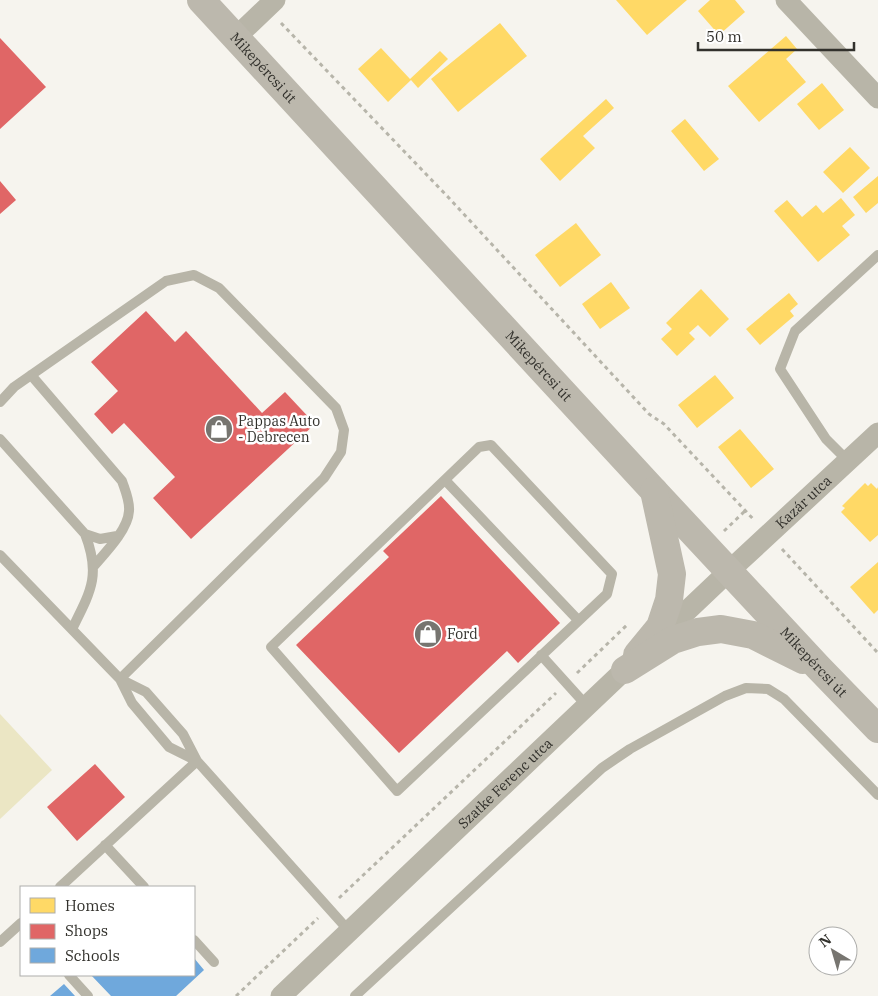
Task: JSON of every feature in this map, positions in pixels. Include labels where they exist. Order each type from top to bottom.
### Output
[{"type":"main road","name":"Mikepércsi út","points":[[201,0],[654,491],[878,729]]},
{"type":"main road","points":[[625,670],[660,626],[669,600],[672,574],[654,491]]},
{"type":"main road","points":[[625,670],[673,640],[698,632],[721,629],[753,635],[818,667]]},
{"type":"street","points":[[786,0],[878,98]]},
{"type":"street","points":[[236,37],[271,4]]},
{"type":"street","name":"Kazár utca","points":[[729,571],[878,433]]},
{"type":"street","name":"Szatke Ferenc utca","points":[[281,996],[729,571]]},
{"type":"lane","points":[[848,461],[826,439],[780,369],[795,331],[878,255]]},
{"type":"lane","points":[[0,402],[14,387],[166,281],[194,275],[220,288],[336,408],[344,430],[341,452],[324,478],[120,679]]},
{"type":"lane","points":[[31,375],[122,480],[127,494],[129,512],[125,525],[93,568]]},
{"type":"lane","points":[[0,439],[85,534],[92,552],[92,582],[86,600],[72,629]]},
{"type":"lane","points":[[491,445],[612,574],[607,594],[397,791],[271,646],[445,480],[479,447],[491,445]]},
{"type":"lane","points":[[445,480],[578,620]]},
{"type":"lane","points":[[85,534],[100,538],[117,536]]},
{"type":"lane","points":[[0,556],[120,679],[132,703],[170,747],[197,761]]},
{"type":"lane","points":[[541,655],[587,706]]},
{"type":"lane","points":[[120,679],[146,692],[183,734],[197,761],[350,932]]},
{"type":"lane","points":[[355,996],[602,768],[630,749],[724,696],[746,688],[768,688],[784,699],[878,795]]},
{"type":"lane","points":[[61,886],[197,761]]},
{"type":"lane","points":[[105,845],[143,886]]},
{"type":"lane","points":[[0,942],[20,924]]},
{"type":"lane","points":[[195,941],[214,962]]},
{"type":"lane","points":[[70,976],[88,996]]},
{"type":"path","points":[[271,4],[649,414],[664,424],[878,653]]},
{"type":"path","points":[[236,996],[634,620]]},
{"type":"shaded area","points":[[0,714],[52,770],[0,819]]},
{"type":"building: Homes","points":[[616,0],[687,0],[647,35]]},
{"type":"building: Homes","points":[[710,0],[735,0],[745,12],[719,35],[698,11]]},
{"type":"building: Homes","points":[[500,23],[527,56],[458,112],[431,79]]},
{"type":"building: Homes","points":[[786,36],[797,49],[786,59],[806,82],[759,122],[728,86]]},
{"type":"building: Homes","points":[[381,48],[410,79],[440,51],[448,59],[418,88],[411,80],[388,102],[358,69]]},
{"type":"building: Homes","points":[[822,83],[844,110],[819,130],[797,104]]},
{"type":"building: Homes","points":[[606,99],[614,108],[583,136],[595,148],[560,181],[540,159]]},
{"type":"building: Homes","points":[[685,119],[719,159],[704,171],[671,131]]},
{"type":"building: Homes","points":[[850,147],[870,168],[843,193],[823,172]]},
{"type":"building: Homes","points":[[878,176],[878,203],[866,213],[853,197]]},
{"type":"building: Homes","points":[[841,198],[855,215],[842,226],[850,235],[818,262],[774,211],[787,200],[802,217],[816,205],[823,213]]},
{"type":"building: Homes","points":[[576,223],[601,255],[560,287],[535,255]]},
{"type":"building: Homes","points":[[611,282],[630,308],[600,329],[582,304]]},
{"type":"building: Homes","points":[[701,289],[729,319],[710,337],[698,325],[689,333],[695,339],[677,356],[661,339],[672,329],[666,323]]},
{"type":"building: Homes","points":[[789,293],[798,304],[790,311],[794,316],[760,345],[746,329]]},
{"type":"building: Homes","points":[[715,375],[734,398],[697,428],[678,405]]},
{"type":"building: Homes","points":[[740,429],[774,469],[751,488],[718,447]]},
{"type":"building: Homes","points":[[865,483],[868,486],[871,483],[877,489],[878,487],[878,535],[870,542],[841,512],[845,508],[842,506]]},
{"type":"building: Homes","points":[[878,562],[878,610],[874,614],[850,587]]},
{"type":"building: Shops","points":[[0,38],[46,87],[0,129]]},
{"type":"building: Shops","points":[[0,181],[16,200],[0,214]]},
{"type":"building: Shops","name":"Pappas Auto - Debrecen","points":[[146,311],[175,342],[186,331],[262,413],[285,392],[315,424],[191,539],[153,498],[175,477],[124,423],[112,434],[94,414],[118,391],[91,362]]},
{"type":"building: Shops","name":"Ford","points":[[441,496],[560,623],[518,663],[507,651],[399,753],[296,645],[389,557],[383,551]]},
{"type":"building: Shops","points":[[95,764],[125,797],[77,841],[47,807]]},
{"type":"building: Schools","points":[[195,959],[204,970],[176,996],[111,996],[92,976],[195,976]]},
{"type":"building: Schools","points":[[64,984],[75,996],[50,996]]},
{"type":"place","name":"Pappas Auto - Debrecen","points":[[219,429]]},
{"type":"place","name":"Ford","points":[[428,634]]}]
